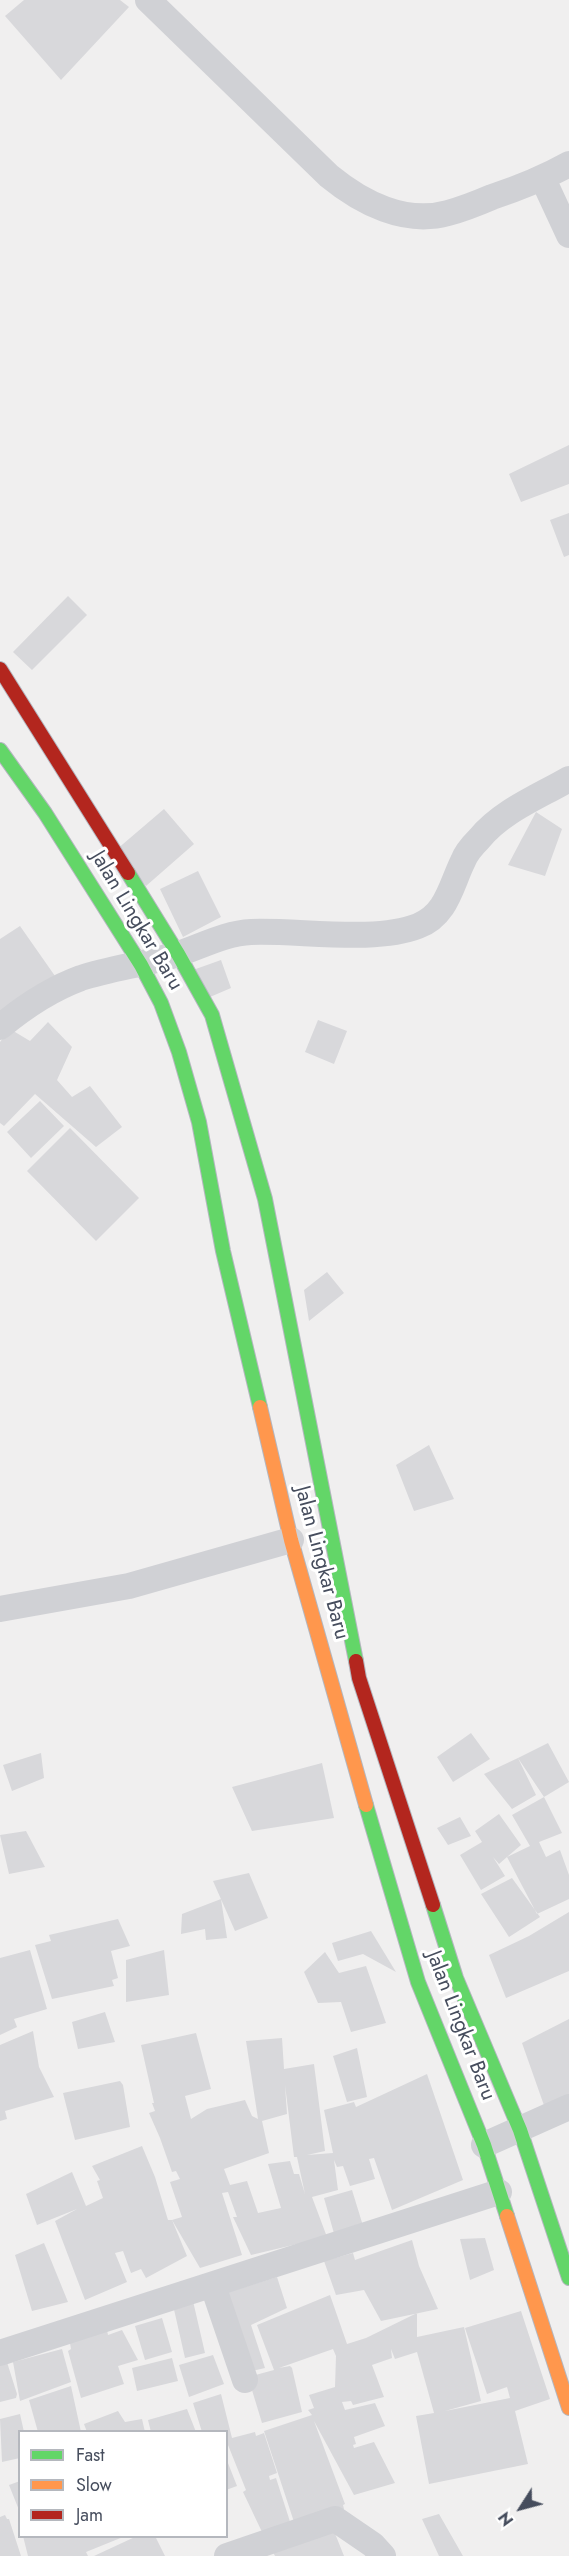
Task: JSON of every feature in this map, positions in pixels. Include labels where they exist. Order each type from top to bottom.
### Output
[{"type":"highway","name":"Jalan Lingkar Baru","points":[[0,669],[178,954],[212,1015],[266,1199],[359,1678],[456,1978],[520,2130],[569,2278]]},
{"type":"highway","name":"Jalan Lingkar Baru","points":[[0,750],[45,813],[141,964],[161,1003],[179,1052],[200,1122],[223,1251],[291,1540],[418,1982],[484,2145],[569,2408]]},
{"type":"street","points":[[148,0],[329,176],[350,193],[369,203],[395,212],[423,217],[448,213],[543,179],[569,164]]},
{"type":"street","points":[[543,179],[569,235]]},
{"type":"street","points":[[0,1027],[46,994],[81,978],[178,954],[223,938],[249,932],[345,934],[398,932],[420,926],[437,914],[452,890],[463,860],[480,837],[514,809],[568,781]]},
{"type":"street","points":[[0,1609],[129,1586],[291,1540]]},
{"type":"street","points":[[484,2145],[569,2107]]},
{"type":"street","points":[[0,2353],[499,2192]]},
{"type":"street","points":[[213,2286],[245,2380]]},
{"type":"street","points":[[227,2556],[334,2519],[373,2545],[383,2556]]},
{"type":"building","points":[[24,0],[120,0],[129,7],[61,80],[5,16]]},
{"type":"building","points":[[569,445],[569,484],[521,502],[509,474]]},
{"type":"building","points":[[569,513],[569,555],[564,557],[550,520]]},
{"type":"building","points":[[68,596],[87,615],[32,670],[13,652]]},
{"type":"building","points":[[164,809],[194,844],[146,886],[116,850]]},
{"type":"building","points":[[536,812],[562,829],[545,876],[508,865]]},
{"type":"building","points":[[198,871],[221,917],[183,937],[160,889]]},
{"type":"building","points":[[20,926],[55,976],[0,1013],[0,939]]},
{"type":"building","points":[[221,960],[231,988],[210,997],[193,970]]},
{"type":"building","points":[[318,1020],[347,1031],[334,1064],[305,1052]]},
{"type":"building","points":[[48,1022],[72,1047],[57,1080],[72,1097],[90,1086],[122,1127],[96,1147],[35,1094],[4,1126],[0,1123],[0,1042],[10,1029],[30,1041]]},
{"type":"building","points":[[40,1101],[64,1126],[31,1158],[7,1132]]},
{"type":"building","points":[[70,1128],[139,1198],[96,1241],[27,1171]]},
{"type":"building","points":[[327,1272],[344,1293],[309,1321],[304,1290]]},
{"type":"building","points":[[429,1445],[454,1499],[414,1511],[396,1465]]},
{"type":"building","points":[[471,1733],[490,1759],[453,1782],[437,1757]]},
{"type":"building","points":[[548,1743],[569,1782],[544,1797],[518,1758]]},
{"type":"building","points":[[41,1753],[44,1778],[12,1791],[3,1765]]},
{"type":"building","points":[[518,1758],[536,1795],[512,1809],[484,1774]]},
{"type":"building","points":[[322,1763],[334,1818],[252,1831],[232,1787]]},
{"type":"building","points":[[544,1797],[562,1833],[539,1842],[546,1857],[560,1850],[569,1875],[569,1899],[537,1914],[507,1857],[530,1846],[512,1815]]},
{"type":"building","points":[[499,1814],[521,1845],[499,1864],[493,1857],[505,1876],[481,1890],[460,1855],[482,1842],[475,1831]]},
{"type":"building","points":[[460,1817],[471,1836],[448,1845],[437,1828]]},
{"type":"building","points":[[26,1831],[45,1867],[9,1874],[0,1835]]},
{"type":"building","points":[[249,1873],[268,1918],[235,1931],[213,1881]]},
{"type":"building","points":[[512,1878],[540,1917],[509,1937],[481,1894]]},
{"type":"building","points":[[221,1899],[227,1938],[206,1940],[205,1929],[181,1934],[182,1914]]},
{"type":"building","points":[[569,1912],[569,1971],[506,1998],[489,1955],[529,1936]]},
{"type":"building","points":[[118,1919],[130,1946],[111,1951],[118,1978],[112,1980],[114,1986],[52,1999],[35,1945],[51,1941],[49,1935]]},
{"type":"building","points":[[371,1931],[396,1972],[363,1954],[338,1961],[332,1943]]},
{"type":"building","points":[[30,1950],[47,2009],[14,2019],[17,2027],[0,2035],[0,1958]]},
{"type":"building","points":[[164,1950],[169,1995],[126,2002],[126,1960]]},
{"type":"building","points":[[325,1952],[339,1973],[366,1966],[386,2023],[351,2032],[341,2002],[318,2003],[304,1972]]},
{"type":"building","points":[[105,2012],[115,2042],[78,2049],[72,2022]]},
{"type":"building","points":[[569,2019],[569,2095],[546,2111],[522,2043]]},
{"type":"building","points":[[33,2031],[39,2067],[54,2097],[5,2111],[7,2119],[0,2121],[0,2045]]},
{"type":"building","points":[[196,2033],[211,2089],[185,2096],[191,2119],[207,2109],[245,2100],[252,2116],[258,2119],[246,2041],[282,2038],[284,2069],[314,2064],[325,2151],[307,2155],[333,2153],[324,2110],[354,2102],[356,2107],[427,2074],[463,2180],[392,2210],[374,2158],[369,2159],[375,2179],[350,2186],[343,2166],[337,2167],[334,2160],[338,2190],[312,2197],[327,2237],[251,2255],[233,2217],[237,2217],[228,2192],[222,2193],[242,2255],[200,2268],[172,2220],[182,2217],[170,2182],[180,2179],[176,2171],[172,2172],[149,2113],[155,2111],[141,2045]],"holes":[[[285,2085],[294,2157],[297,2157],[305,2194],[299,2174],[294,2174],[290,2161],[268,2164],[281,2208],[258,2213],[247,2181],[230,2185],[224,2169],[269,2153],[262,2121],[287,2114]]]},
{"type":"building","points":[[357,2048],[367,2097],[347,2102],[333,2056]]},
{"type":"building","points":[[120,2081],[123,2085],[130,2127],[75,2140],[63,2093]]},
{"type":"building","points":[[142,2146],[155,2177],[168,2220],[172,2220],[187,2256],[146,2278],[141,2269],[131,2273],[123,2251],[115,2253],[127,2282],[85,2300],[55,2221],[77,2209],[37,2225],[26,2194],[72,2172],[86,2206],[103,2198],[97,2181],[100,2180],[92,2166]]},
{"type":"building","points":[[352,2190],[364,2229],[335,2237],[324,2198]]},
{"type":"building","points":[[485,2238],[494,2270],[470,2280],[460,2239]]},
{"type":"building","points":[[412,2240],[419,2266],[438,2309],[381,2321],[364,2290],[336,2295],[324,2261],[353,2253],[355,2260]]},
{"type":"building","points":[[44,2243],[68,2302],[32,2311],[15,2255]]},
{"type":"building","points":[[277,2277],[287,2308],[251,2325],[265,2368],[252,2371],[219,2295]]},
{"type":"building","points":[[330,2295],[347,2344],[366,2338],[417,2313],[417,2337],[464,2327],[481,2401],[445,2411],[510,2398],[507,2387],[487,2394],[465,2328],[521,2311],[550,2399],[515,2411],[528,2464],[429,2484],[416,2416],[434,2413],[417,2352],[395,2359],[391,2349],[392,2358],[372,2365],[384,2397],[353,2405],[351,2401],[342,2402],[345,2410],[375,2403],[385,2426],[354,2437],[356,2444],[353,2445],[354,2448],[374,2442],[395,2483],[354,2495],[314,2421],[345,2504],[344,2509],[296,2528],[264,2431],[312,2415],[308,2410],[314,2408],[309,2395],[335,2387],[336,2356],[333,2349],[279,2368],[290,2366],[292,2368],[302,2412],[262,2423],[248,2377],[274,2370],[257,2325]]},
{"type":"building","points":[[193,2301],[205,2353],[185,2358],[173,2305]]},
{"type":"building","points":[[162,2318],[172,2352],[145,2360],[135,2326]]},
{"type":"building","points":[[107,2330],[108,2335],[122,2330],[138,2360],[118,2366],[124,2384],[81,2398],[68,2351],[71,2349],[70,2343]]},
{"type":"building","points":[[62,2349],[71,2382],[20,2401],[13,2362]]},
{"type":"building","points":[[213,2355],[224,2384],[189,2397],[179,2365]]},
{"type":"building","points":[[172,2358],[178,2381],[137,2391],[132,2368]]},
{"type":"building","points":[[6,2359],[17,2394],[16,2398],[0,2402],[0,2360]]},
{"type":"building","points":[[71,2386],[81,2430],[37,2430],[29,2400]]},
{"type":"building","points":[[221,2394],[232,2438],[255,2432],[256,2436],[264,2433],[277,2473],[269,2476],[270,2480],[276,2478],[293,2531],[262,2532],[243,2492],[246,2490],[228,2445],[228,2430],[201,2430],[193,2403]]},
{"type":"building","points":[[187,2409],[195,2430],[150,2430],[148,2420]]},
{"type":"building","points":[[118,2411],[125,2422],[142,2419],[145,2430],[86,2430],[84,2424]]},
{"type":"building","points":[[20,2414],[24,2430],[18,2430],[18,2458],[2,2462],[0,2419]]},
{"type":"building","points":[[228,2463],[237,2486],[228,2489]]},
{"type":"building","points":[[18,2482],[18,2508],[9,2485]]},
{"type":"building","points":[[439,2514],[463,2556],[439,2556],[422,2519]]},
{"type":"building","points":[[5,2515],[9,2519],[21,2556],[0,2556],[0,2517]]},
{"type":"building","points":[[332,2526],[344,2556],[275,2556],[269,2544]]},
{"type":"building","points":[[24,2538],[121,2538],[86,2552],[88,2556],[28,2556]]},
{"type":"building","points":[[133,2538],[156,2538],[165,2556],[94,2556]]},
{"type":"traffic: fast","points":[[0,750],[45,813],[141,965],[161,1003],[179,1052],[199,1122],[223,1251],[260,1407]]},
{"type":"traffic: fast","points":[[128,873],[212,1015],[265,1199],[356,1661]]},
{"type":"traffic: fast","points":[[366,1805],[418,1982],[484,2145],[507,2216]]},
{"type":"traffic: fast","points":[[433,1905],[456,1978],[520,2130],[569,2278]]},
{"type":"traffic: slow","points":[[260,1407],[291,1540],[366,1805]]},
{"type":"traffic: slow","points":[[507,2216],[569,2408]]},
{"type":"traffic: jam","points":[[0,669],[128,873]]},
{"type":"traffic: jam","points":[[356,1661],[359,1678],[433,1905]]}]
